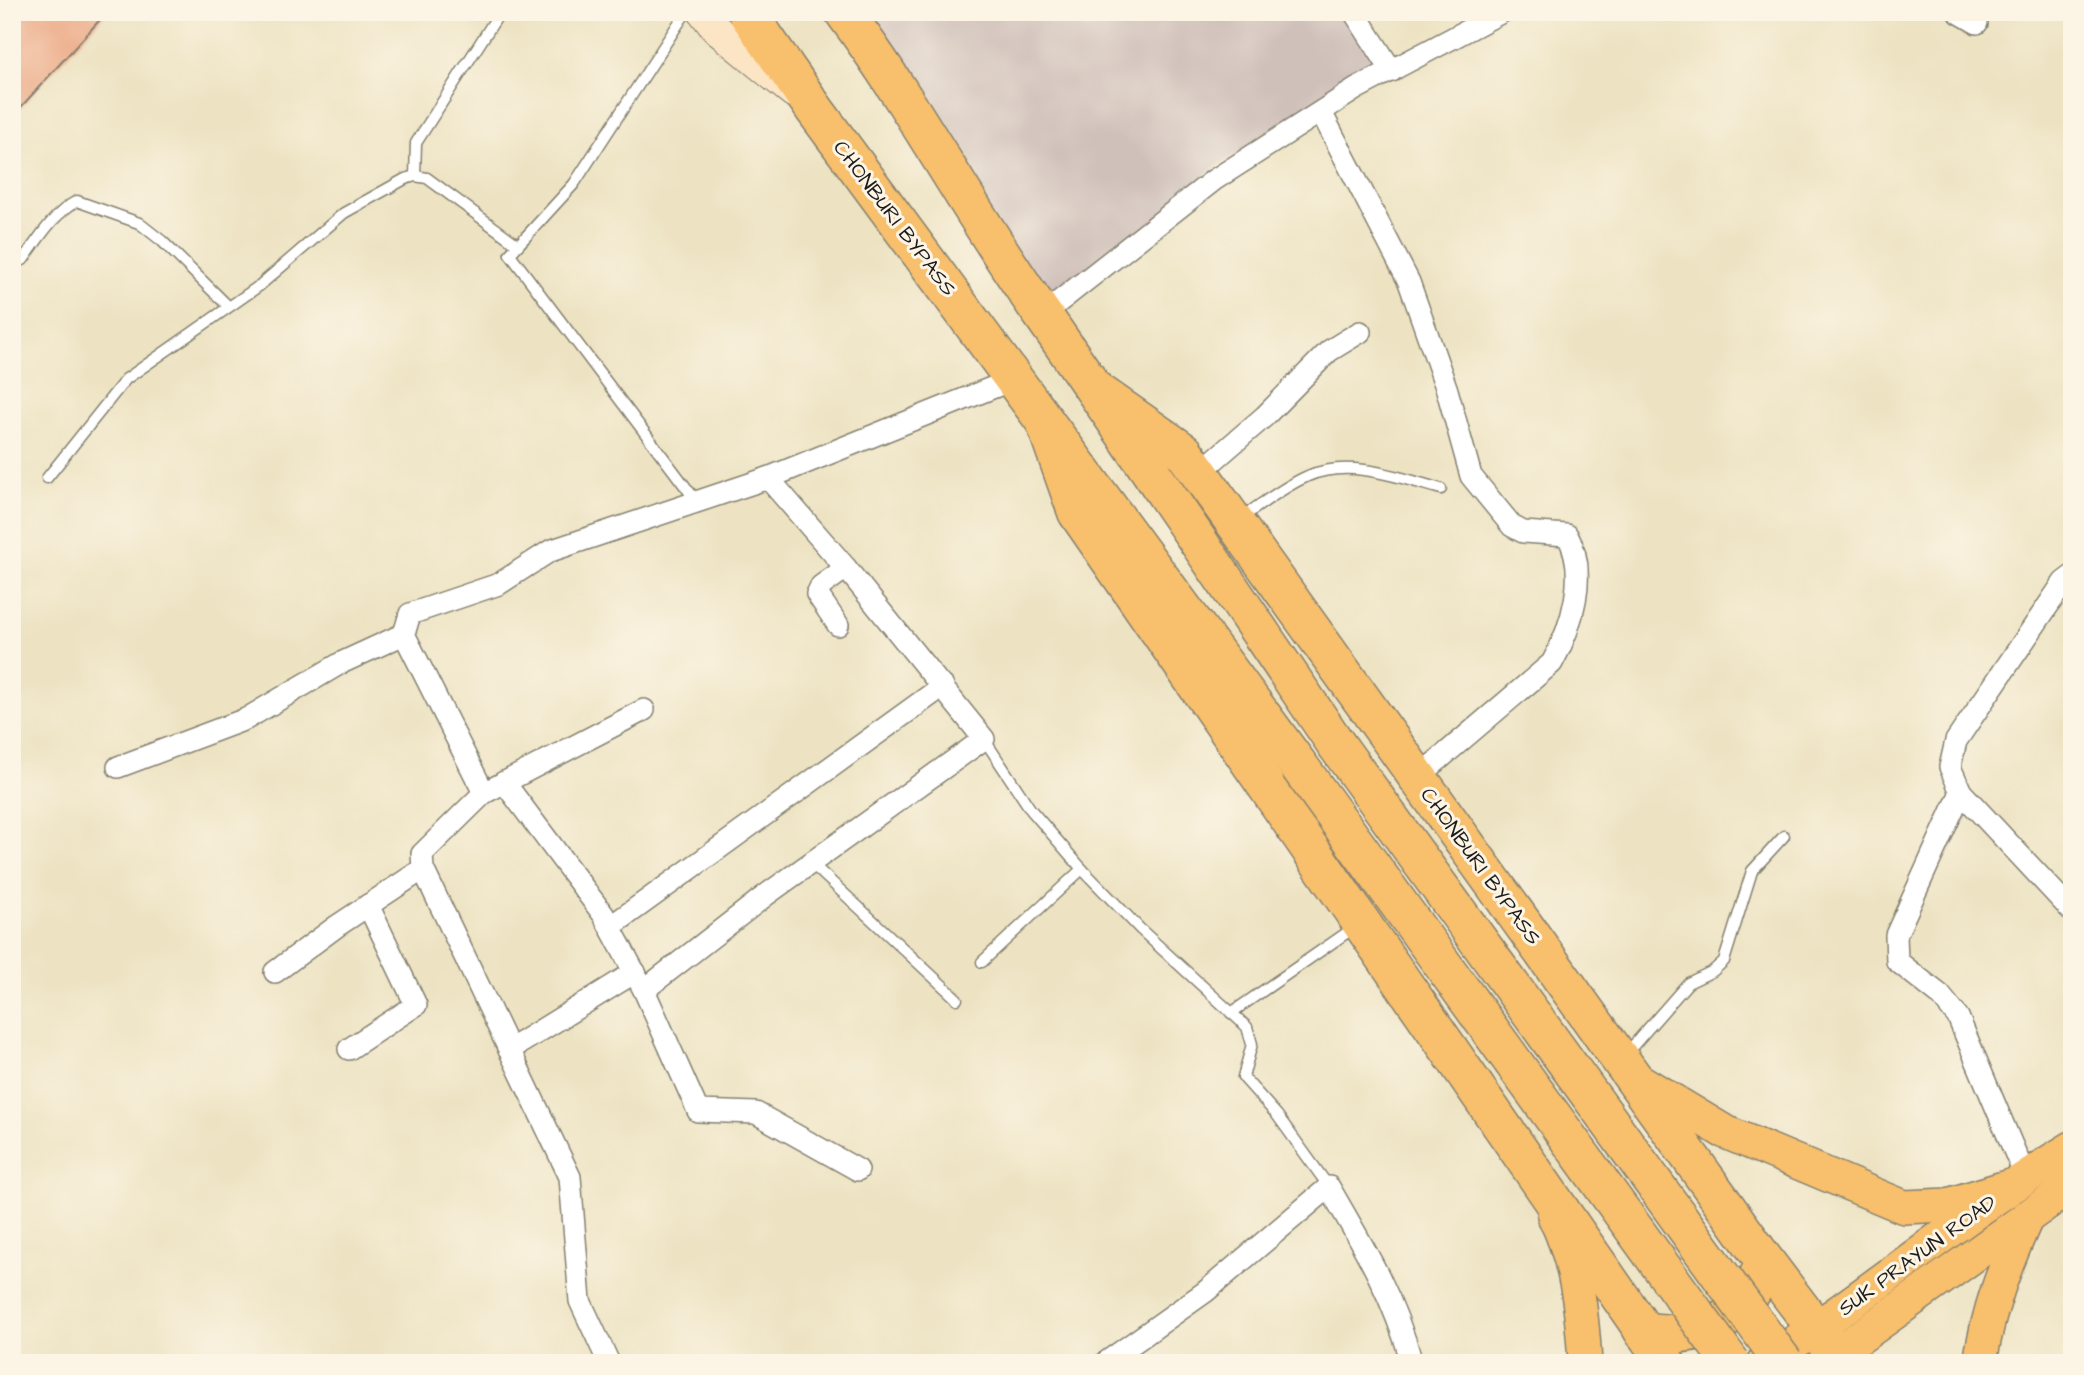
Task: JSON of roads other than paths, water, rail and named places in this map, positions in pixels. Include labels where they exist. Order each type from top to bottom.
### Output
[{"type":"highway","name":"CHONBURI BYPASS","points":[[747,12],[815,110],[1299,766],[1731,1363]]},
{"type":"highway","name":"CHONBURI BYPASS","points":[[844,12],[884,65],[1042,315],[1098,392],[1336,744],[1784,1363]]},
{"type":"highway","name":"CHONBURI BYPASS","points":[[1098,392],[1184,452],[1830,1352]]},
{"type":"highway","name":"CHONBURI BYPASS","points":[[1045,422],[1077,512],[1666,1363]]},
{"type":"highway","points":[[1643,1331],[1669,1336],[1695,1333],[1720,1323],[1740,1307],[1756,1285],[1764,1260]]},
{"type":"main road","points":[[703,12],[716,29],[815,110]]},
{"type":"main road","points":[[855,12],[884,65]]},
{"type":"main road","points":[[1628,1069],[1723,1131],[1904,1208],[1948,1205],[2017,1181]]},
{"type":"main road","name":"SUK PRAYUN ROAD","points":[[1830,1352],[2017,1181],[2072,1148]]},
{"type":"main road","points":[[1528,1166],[1564,1241],[1581,1298],[1585,1363]]},
{"type":"main road","name":"SUK PRAYUN ROAD","points":[[1763,1363],[1830,1352],[2072,1185]]},
{"type":"main road","points":[[1980,1363],[1986,1325],[2003,1268],[2028,1214]]},
{"type":"street","points":[[1354,12],[1392,71]]},
{"type":"street","points":[[1042,315],[1214,180],[1321,112],[1493,14]]},
{"type":"street","points":[[1321,112],[1409,282],[1447,390],[1471,476],[1512,526],[1523,531],[1567,535],[1574,547],[1577,563],[1575,598],[1565,640],[1552,663],[1417,778]]},
{"type":"street","points":[[1199,474],[1265,416],[1329,351],[1360,332]]},
{"type":"street","points":[[484,793],[404,634],[410,614],[499,584],[550,551],[768,478],[1014,379]]},
{"type":"street","points":[[509,1050],[640,981],[984,739],[846,568],[768,478]]},
{"type":"street","points":[[838,625],[817,594],[821,586],[846,568]]},
{"type":"street","points":[[2072,576],[2064,583],[1955,741],[1951,766],[1961,792],[2072,911]]},
{"type":"street","points":[[118,767],[246,719],[341,663],[404,634]]},
{"type":"street","points":[[610,927],[943,686]]},
{"type":"street","points":[[608,1363],[580,1301],[570,1177],[423,869],[422,854],[484,793],[643,710]]},
{"type":"street","points":[[504,782],[610,927],[640,981],[698,1111],[756,1113],[858,1170]]},
{"type":"street","points":[[1961,792],[1896,935],[1897,961],[1940,995],[1958,1017],[2017,1181]]},
{"type":"street","points":[[275,972],[423,869]]},
{"type":"street","points":[[349,1049],[416,1005],[368,905]]},
{"type":"street","points":[[1105,1363],[1205,1293],[1329,1187],[1382,1278],[1412,1363]]},
{"type":"lane","points":[[415,176],[416,144],[500,12]]},
{"type":"lane","points":[[686,12],[574,184],[510,254],[697,502]]},
{"type":"lane","points":[[47,478],[126,379],[259,286],[344,213],[415,176],[427,178],[448,192],[484,222],[518,245]]},
{"type":"lane","points":[[23,260],[64,208],[78,201],[139,223],[162,241],[228,306]]},
{"type":"lane","points":[[1234,523],[1308,476],[1333,469],[1377,472],[1441,489]]},
{"type":"lane","points":[[984,739],[1031,810],[1082,869],[1247,1027],[1252,1044],[1243,1077],[1277,1115],[1329,1187]]},
{"type":"lane","points":[[1628,1069],[1688,983],[1713,971],[1724,961],[1752,871],[1784,835]]},
{"type":"lane","points":[[810,862],[957,999]]},
{"type":"lane","points":[[982,961],[1082,869]]},
{"type":"lane","points":[[1231,1013],[1362,922]]}]
